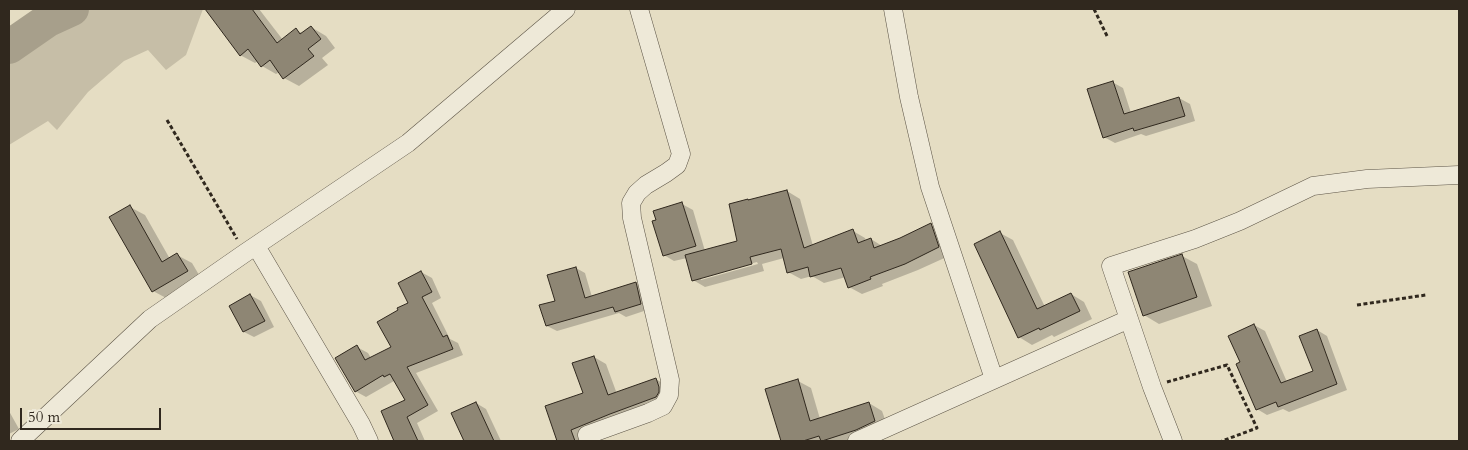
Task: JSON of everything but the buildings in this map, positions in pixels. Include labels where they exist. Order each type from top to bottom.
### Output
[{"type":"street","points":[[20,441],[150,319],[408,143],[566,9]]},
{"type":"street","points":[[589,441],[587,435],[648,413],[662,406],[669,395],[670,380],[632,218],[631,203],[646,185],[677,165],[681,154],[639,9]]},
{"type":"street","points":[[893,9],[930,187],[994,379]]},
{"type":"street","points":[[1173,441],[1152,387],[1112,266],[1195,239],[1240,221],[1313,186],[1367,179],[1459,175]]},
{"type":"street","points":[[250,249],[361,424],[369,441]]},
{"type":"street","points":[[857,441],[1129,319]]},
{"type":"path","points":[[1094,9],[1108,38]]},
{"type":"path","points":[[167,120],[250,249]]},
{"type":"path","points":[[1357,305],[1426,295]]},
{"type":"path","points":[[1152,387],[1227,364],[1257,428],[1222,441]]},
{"type":"shaded area","points":[[84,9],[203,9],[186,55],[166,70],[148,50],[124,61],[88,92],[57,130],[48,121],[9,145],[9,58],[62,19]]},
{"type":"waterway","points":[[9,47],[48,20],[72,9]]}]
